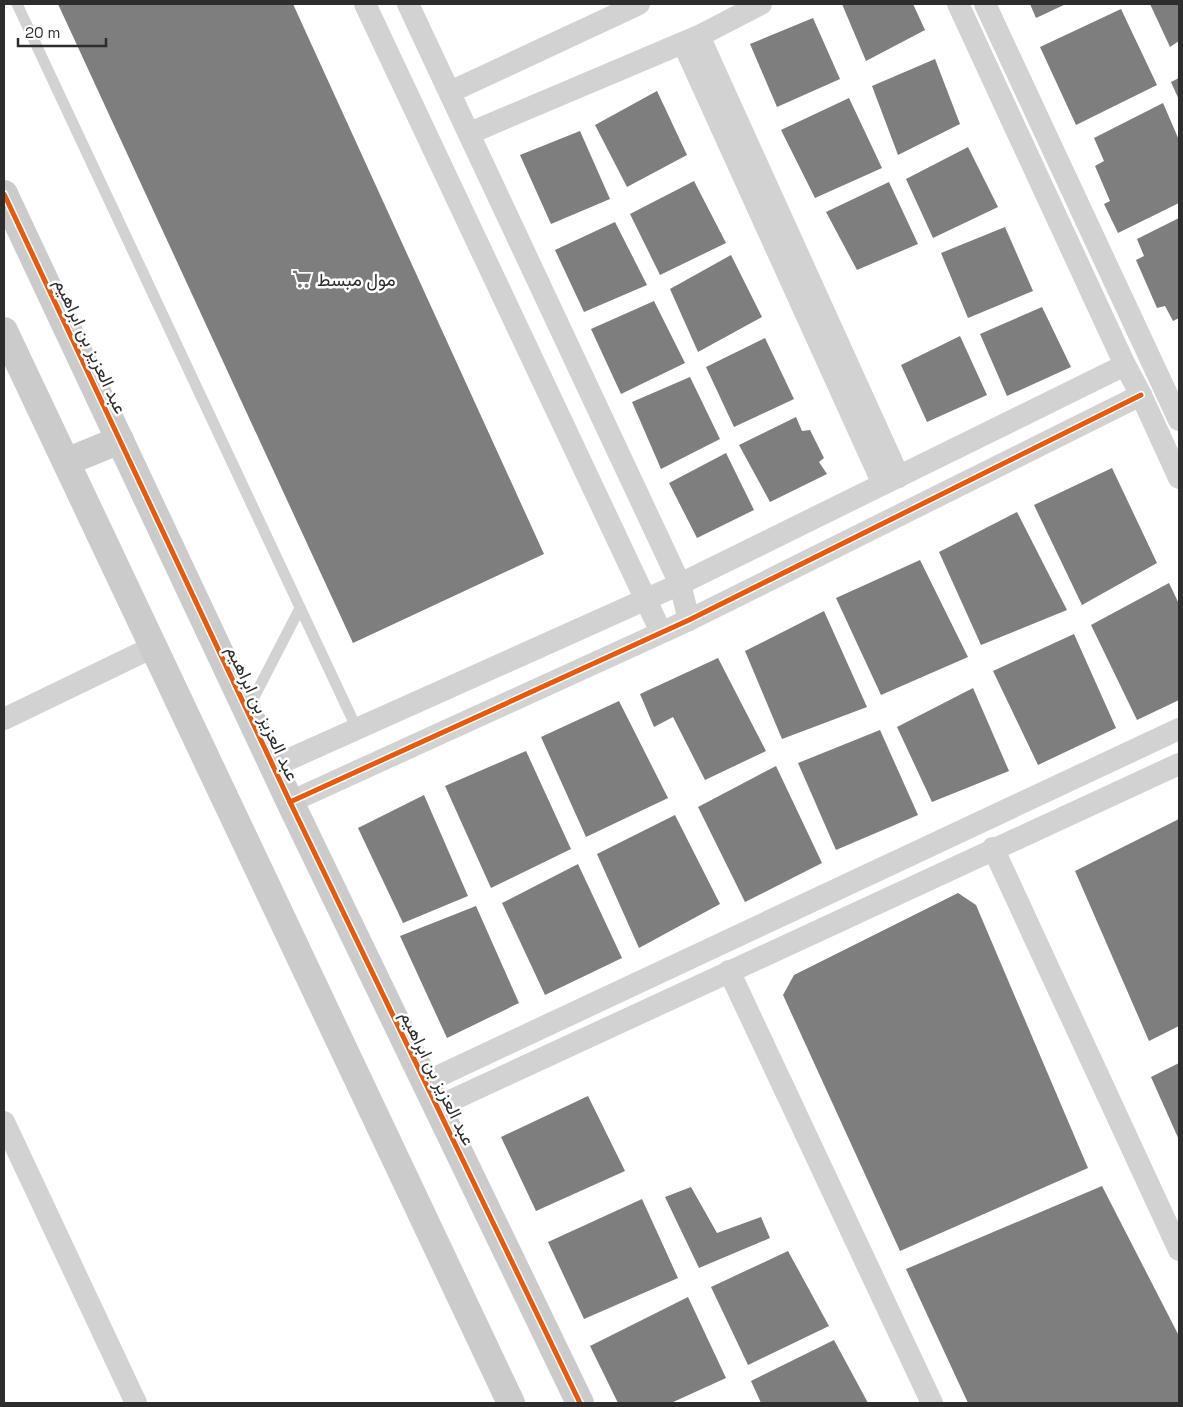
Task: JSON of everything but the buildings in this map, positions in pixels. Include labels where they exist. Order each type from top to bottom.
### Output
[{"type":"street","points":[[365,4],[661,632]]},
{"type":"street","points":[[408,4],[680,584],[689,620]]},
{"type":"street","points":[[450,92],[639,4]]},
{"type":"street","points":[[470,133],[691,39],[761,4]]},
{"type":"street","points":[[958,4],[1179,478]]},
{"type":"street","points":[[985,4],[1179,420]]},
{"type":"street","points":[[691,39],[891,481]]},
{"type":"street","name":"عبد العزيز بن ابراهيم","points":[[4,194],[290,802],[580,1403]]},
{"type":"street","points":[[4,331],[511,1403]]},
{"type":"street","points":[[274,766],[680,584],[1125,365]]},
{"type":"street","points":[[290,802],[689,620],[1141,395]]},
{"type":"street","points":[[66,462],[120,440]]},
{"type":"street","points":[[4,719],[153,647]]},
{"type":"street","points":[[424,1083],[1179,729]]},
{"type":"street","points":[[437,1107],[993,848],[1179,764]]},
{"type":"street","points":[[993,848],[1179,1250]]},
{"type":"street","points":[[729,972],[932,1403]]},
{"type":"street","points":[[4,1122],[136,1403]]},
{"type":"lane","points":[[17,4],[357,729]]},
{"type":"lane","points":[[247,710],[300,608]]},
{"type":"cycle path","points":[[4,194],[290,802],[580,1403]]},
{"type":"cycle path","points":[[290,802],[689,620],[1141,395]]},
{"type":"place","name":"مول مبسط","points":[[302,279]]}]
